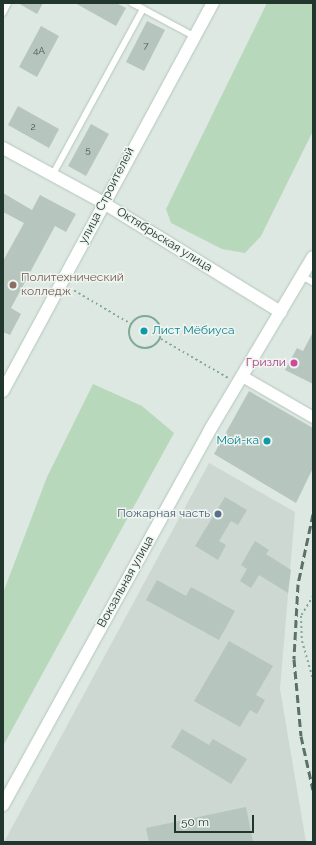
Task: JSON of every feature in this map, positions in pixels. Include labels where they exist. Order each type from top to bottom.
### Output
[{"type":"street","name":"улица Строителей","points":[[3,390],[63,285],[102,202],[213,3]]},
{"type":"street","name":"Октябрьская улица","points":[[3,148],[102,202],[281,312]]},
{"type":"street","name":"Вокзальная улица","points":[[3,806],[240,380],[313,257]]},
{"type":"street","points":[[240,380],[313,417]]},
{"type":"lane","points":[[3,13],[8,3]]},
{"type":"lane","points":[[132,3],[194,36]]},
{"type":"lane","points":[[52,176],[142,9]]},
{"type":"lane","points":[[302,276],[313,282]]},
{"type":"path","points":[[63,285],[131,324]]},
{"type":"path","points":[[144,316],[155,319],[161,328],[160,339],[153,347],[138,347],[129,334],[131,324],[144,316]]},
{"type":"path","points":[[160,339],[240,380]]},
{"type":"path","points":[[313,596],[302,616],[302,641],[313,679]]},
{"type":"shaded area","points":[[209,463],[295,512],[280,689],[306,842],[4,842]]},
{"type":"green space","points":[[267,3],[313,3],[313,131],[261,236],[245,253],[222,249],[171,223],[166,209]]},
{"type":"green space","points":[[93,384],[142,406],[174,433],[3,746],[3,593],[47,477]]},
{"type":"building","points":[[18,3],[43,3],[37,14]]},
{"type":"building","points":[[75,3],[116,3],[126,8],[116,26]]},
{"type":"building","points":[[147,21],[165,30],[144,71],[126,62]]},
{"type":"building","points":[[41,26],[59,36],[37,77],[19,67]]},
{"type":"building","points":[[18,106],[59,129],[49,148],[8,125]]},
{"type":"building","points":[[91,124],[109,134],[86,176],[68,166]]},
{"type":"building","name":"Политехнический колледж","points":[[3,193],[32,210],[40,195],[76,214],[66,232],[55,226],[11,308],[21,314],[10,335],[3,332],[3,261],[24,223],[3,212]]},
{"type":"building","points":[[313,332],[313,384],[285,370],[297,348],[303,351]]},
{"type":"building","name":"Мой-ка","points":[[249,391],[313,428],[313,468],[296,503],[214,454]]},
{"type":"building","points":[[225,497],[247,510],[238,525],[231,521],[219,541],[226,545],[218,560],[195,546]]},
{"type":"building","points":[[255,541],[269,550],[266,554],[291,570],[288,593],[259,575],[251,588],[240,581],[247,569],[241,565]]},
{"type":"building","points":[[157,580],[186,596],[191,587],[235,611],[219,640],[146,600]]},
{"type":"building","points":[[229,641],[273,666],[256,695],[265,700],[257,714],[250,710],[240,727],[194,701]]},
{"type":"building","points":[[182,729],[209,745],[213,739],[247,759],[231,784],[171,747]]},
{"type":"building","points":[[246,807],[253,842],[149,842],[146,828]]},
{"type":"railway","points":[[313,514],[298,584],[294,659],[301,736],[313,790]]},
{"type":"place","name":"Политехнический колледж","points":[[13,285]]},
{"type":"place","name":"Лист Мёбиуса","points":[[144,331]]},
{"type":"place","name":"Гризли","points":[[294,363]]},
{"type":"place","name":"Мой-ка","points":[[267,441]]},
{"type":"place","name":"Пожарная часть","points":[[218,514]]}]
